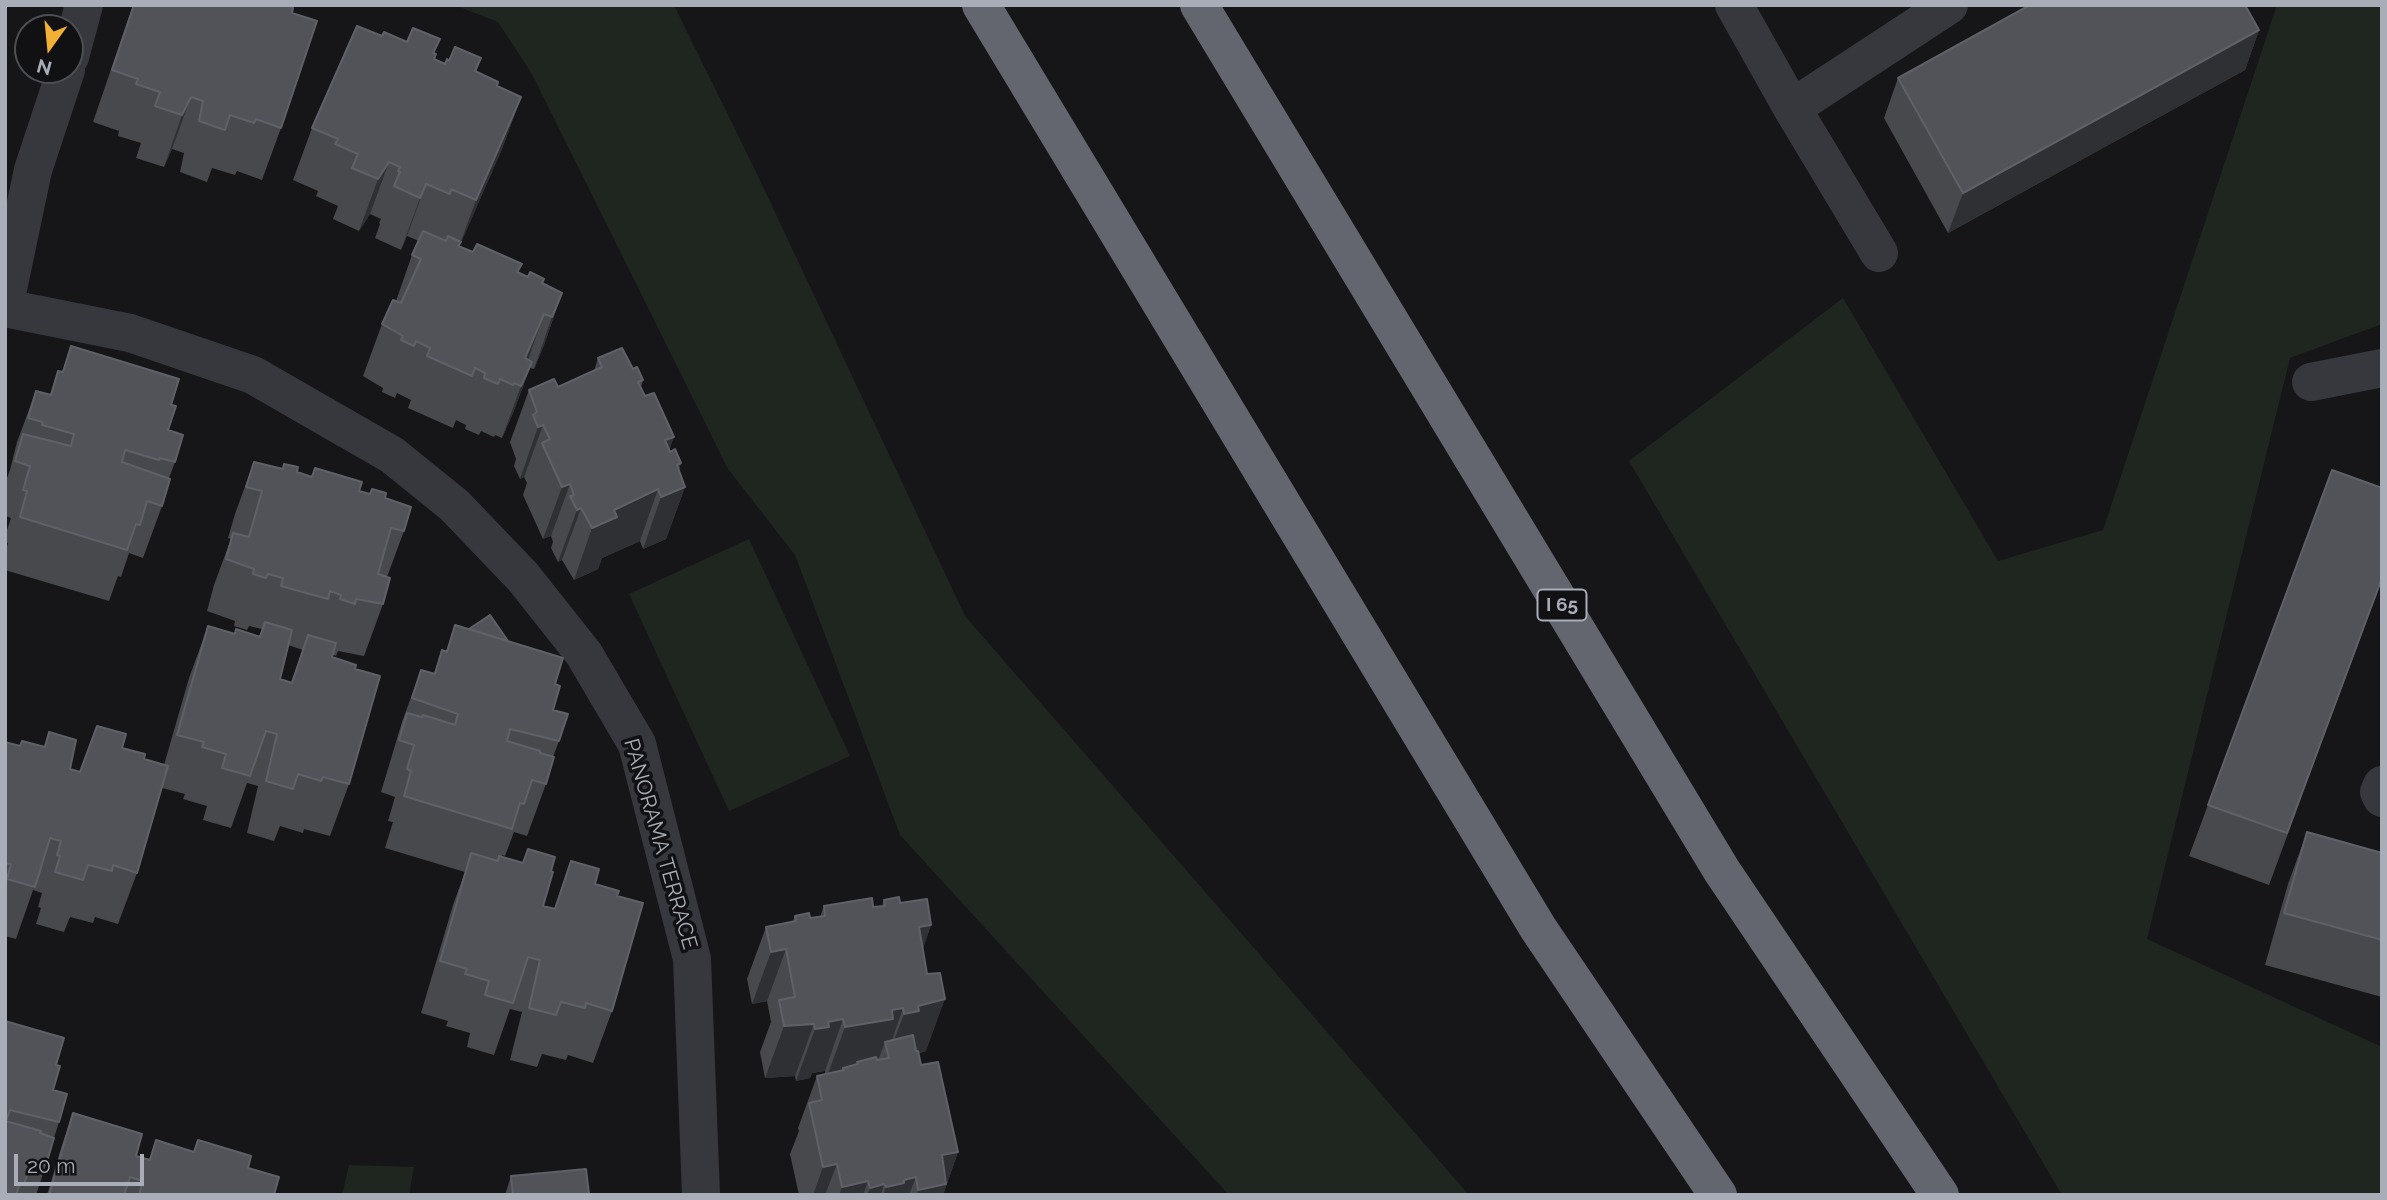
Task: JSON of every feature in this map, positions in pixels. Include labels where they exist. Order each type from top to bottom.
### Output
[{"type":"highway","points":[[981,5],[1538,928],[1718,1195]]},
{"type":"highway","name":"I 65","points":[[1199,5],[1723,871],[1940,1195]]},
{"type":"street","points":[[1734,5],[1879,253]]},
{"type":"street","points":[[1792,108],[1949,5]]},
{"type":"street","name":"PANORAMA TERRACE","points":[[61,84],[33,170],[5,306],[130,333],[253,375],[391,455],[454,505],[523,576],[584,654],[637,744],[692,959],[701,1195]]},
{"type":"street","points":[[2311,382],[2382,368]]},
{"type":"street","points":[[2382,785],[2379,792],[2382,798]]},
{"type":"shaded area","points":[[454,5],[674,5],[757,174],[965,616],[1469,1195],[1229,1195],[900,835],[795,555],[728,469],[532,74],[498,22]]},
{"type":"shaded area","points":[[2277,5],[2382,5],[2382,324],[2290,358],[2147,939],[2382,1047],[2382,1195],[2062,1195],[1629,461],[1843,298],[1998,561],[2103,530]]},
{"type":"shaded area","points":[[749,539],[850,756],[729,811],[629,594]]},
{"type":"shaded area","points":[[349,1165],[414,1167],[409,1195],[342,1195]]},
{"type":"building","points":[[134,5],[286,5],[293,8],[292,13],[317,21],[281,128],[256,119],[254,123],[230,115],[225,130],[199,121],[203,101],[191,97],[182,115],[155,106],[160,92],[136,84],[138,79],[112,70]]},
{"type":"building","points":[[2030,5],[2245,5],[2259,30],[1963,193],[1898,78]]},
{"type":"building","points":[[357,26],[382,36],[384,32],[407,42],[413,28],[440,39],[433,53],[436,54],[434,59],[445,64],[455,47],[481,58],[475,71],[498,82],[497,86],[521,97],[476,200],[451,189],[450,194],[426,184],[420,198],[394,186],[400,167],[389,162],[378,179],[352,168],[358,154],[335,144],[338,139],[312,128]]},
{"type":"building","points":[[423,231],[446,241],[448,236],[461,242],[458,246],[473,252],[477,244],[522,264],[517,272],[528,277],[530,272],[544,279],[542,283],[562,293],[552,317],[544,314],[525,358],[532,362],[521,386],[500,379],[498,384],[484,378],[485,373],[475,368],[472,376],[427,356],[430,348],[416,341],[414,346],[401,340],[403,336],[382,324],[393,300],[401,303],[421,259],[412,255]]},
{"type":"building","points":[[71,346],[179,379],[171,405],[176,406],[168,430],[183,435],[175,462],[125,450],[122,462],[170,479],[162,506],[147,501],[140,525],[136,524],[127,550],[20,517],[27,491],[23,490],[30,466],[15,461],[23,434],[71,446],[74,434],[28,418],[36,391],[51,395],[58,371],[63,372]]},
{"type":"building","points":[[622,348],[633,369],[637,367],[643,380],[638,382],[645,396],[654,393],[674,437],[665,440],[670,452],[675,449],[681,463],[677,465],[685,487],[661,497],[658,489],[614,510],[617,517],[592,528],[581,508],[577,510],[570,496],[574,495],[570,484],[562,487],[542,443],[550,439],[543,425],[538,427],[533,415],[537,412],[529,390],[554,379],[558,387],[602,367],[598,358]]},
{"type":"building","points":[[254,462],[283,469],[284,464],[298,467],[297,472],[312,477],[315,468],[362,482],[359,491],[370,494],[372,489],[386,493],[385,498],[411,507],[404,531],[391,528],[378,574],[390,578],[383,604],[356,599],[355,604],[340,599],[341,595],[330,591],[328,599],[281,586],[283,578],[268,574],[266,578],[253,574],[254,569],[226,559],[233,533],[249,537],[262,491],[246,487]]},
{"type":"building","points":[[2332,470],[2382,488],[2382,578],[2287,833],[2208,805]]},
{"type":"building","points":[[490,615],[508,641],[469,629]]},
{"type":"building","points":[[265,622],[292,630],[280,679],[292,683],[308,635],[336,643],[332,657],[356,665],[355,669],[380,676],[349,784],[323,777],[321,781],[298,774],[293,789],[266,781],[277,734],[266,731],[250,776],[222,768],[226,754],[202,747],[204,742],[177,735],[208,626],[235,634],[236,629],[260,637]]},
{"type":"building","points":[[455,625],[563,658],[555,684],[560,686],[553,710],[568,714],[559,741],[510,729],[507,741],[554,757],[546,784],[532,780],[524,804],[520,803],[512,829],[404,796],[411,771],[407,769],[414,745],[399,740],[407,713],[455,725],[458,714],[412,698],[421,670],[435,674],[442,650],[447,652]]},
{"type":"building","points":[[97,726],[126,734],[122,748],[145,754],[144,759],[168,766],[137,873],[113,865],[112,871],[88,865],[83,880],[55,872],[61,841],[50,838],[35,887],[7,879],[11,864],[5,863],[5,742],[20,746],[22,741],[45,747],[49,732],[76,740],[70,769],[80,772]]},
{"type":"building","points":[[2307,832],[2382,853],[2382,940],[2284,913]]},
{"type":"building","points":[[528,849],[555,857],[543,906],[555,909],[571,861],[599,869],[595,884],[619,891],[617,896],[643,903],[612,1011],[586,1003],[585,1008],[561,1002],[556,1015],[529,1008],[540,960],[528,957],[513,1003],[485,995],[489,981],[465,974],[467,969],[440,961],[471,853],[498,861],[499,856],[523,863]]},
{"type":"building","points":[[899,897],[900,903],[927,899],[931,925],[919,927],[927,974],[940,973],[945,999],[918,1006],[919,1011],[904,1014],[903,1008],[892,1010],[893,1019],[845,1027],[843,1019],[828,1022],[829,1027],[815,1029],[814,1024],[784,1026],[779,1000],[795,997],[786,949],[771,952],[766,927],[796,921],[795,916],[809,913],[810,918],[825,916],[824,906],[872,898],[873,907],[885,906],[884,900]]},
{"type":"building","points":[[5,1021],[64,1038],[56,1065],[60,1066],[53,1090],[67,1094],[59,1122],[10,1110],[6,1121],[41,1131],[40,1133],[54,1138],[46,1165],[32,1160],[24,1185],[20,1183],[16,1195],[5,1195]]},
{"type":"building","points":[[913,1035],[921,1065],[938,1062],[958,1152],[942,1155],[946,1184],[918,1190],[916,1177],[886,1187],[884,1184],[870,1188],[868,1181],[842,1187],[837,1164],[823,1167],[809,1103],[822,1100],[817,1076],[844,1070],[843,1068],[858,1064],[857,1062],[876,1057],[877,1060],[889,1058],[885,1042]]},
{"type":"building","points":[[73,1113],[142,1134],[136,1156],[150,1160],[156,1140],[194,1152],[198,1140],[251,1156],[248,1168],[279,1177],[274,1195],[139,1195],[143,1181],[130,1177],[124,1195],[49,1195]]},
{"type":"building","points":[[586,1169],[589,1194],[594,1195],[513,1195],[511,1176]]}]
